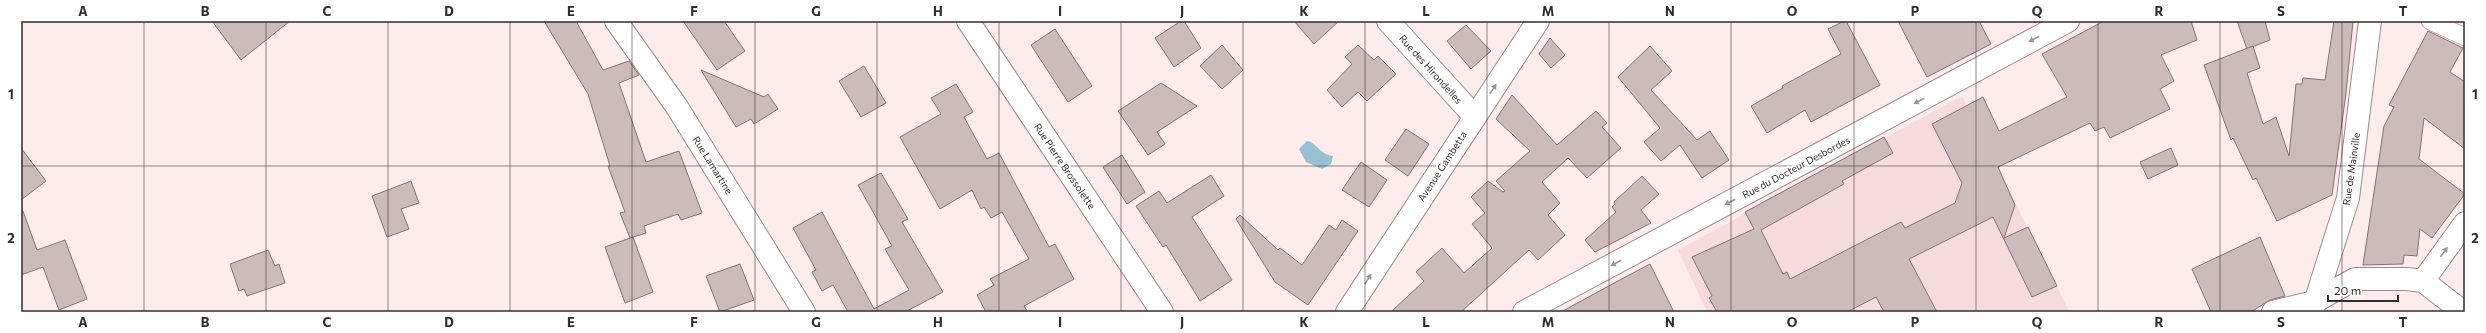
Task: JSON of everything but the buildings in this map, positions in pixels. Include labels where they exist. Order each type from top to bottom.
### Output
[{"type":"street","name":"Rue Lamartine","points":[[616,21],[677,107],[804,312]]},
{"type":"street","name":"Rue Pierre Brossolette","points":[[968,21],[1162,312]]},
{"type":"street","name":"Rue des Hirondelles","points":[[1388,21],[1475,117]]},
{"type":"street","name":"Avenue Gambetta","points":[[1347,312],[1538,21]]},
{"type":"street","name":"Rue du Docteur Desbordes","points":[[1524,312],[2068,21]]},
{"type":"street","name":"Rue de Mainville","points":[[2313,307],[2348,198],[2370,21]]},
{"type":"street","points":[[2430,21],[2465,37]]},
{"type":"street","points":[[2423,281],[2465,223]]},
{"type":"street","points":[[2273,312],[2313,307],[2355,279],[2423,281],[2463,312]]},
{"type":"shaded area","points":[[1962,96],[2069,311],[1707,312],[1678,250]]},
{"type":"water","points":[[1307,141],[1313,143],[1324,153],[1333,156],[1331,164],[1322,169],[1306,162],[1299,149]]}]
